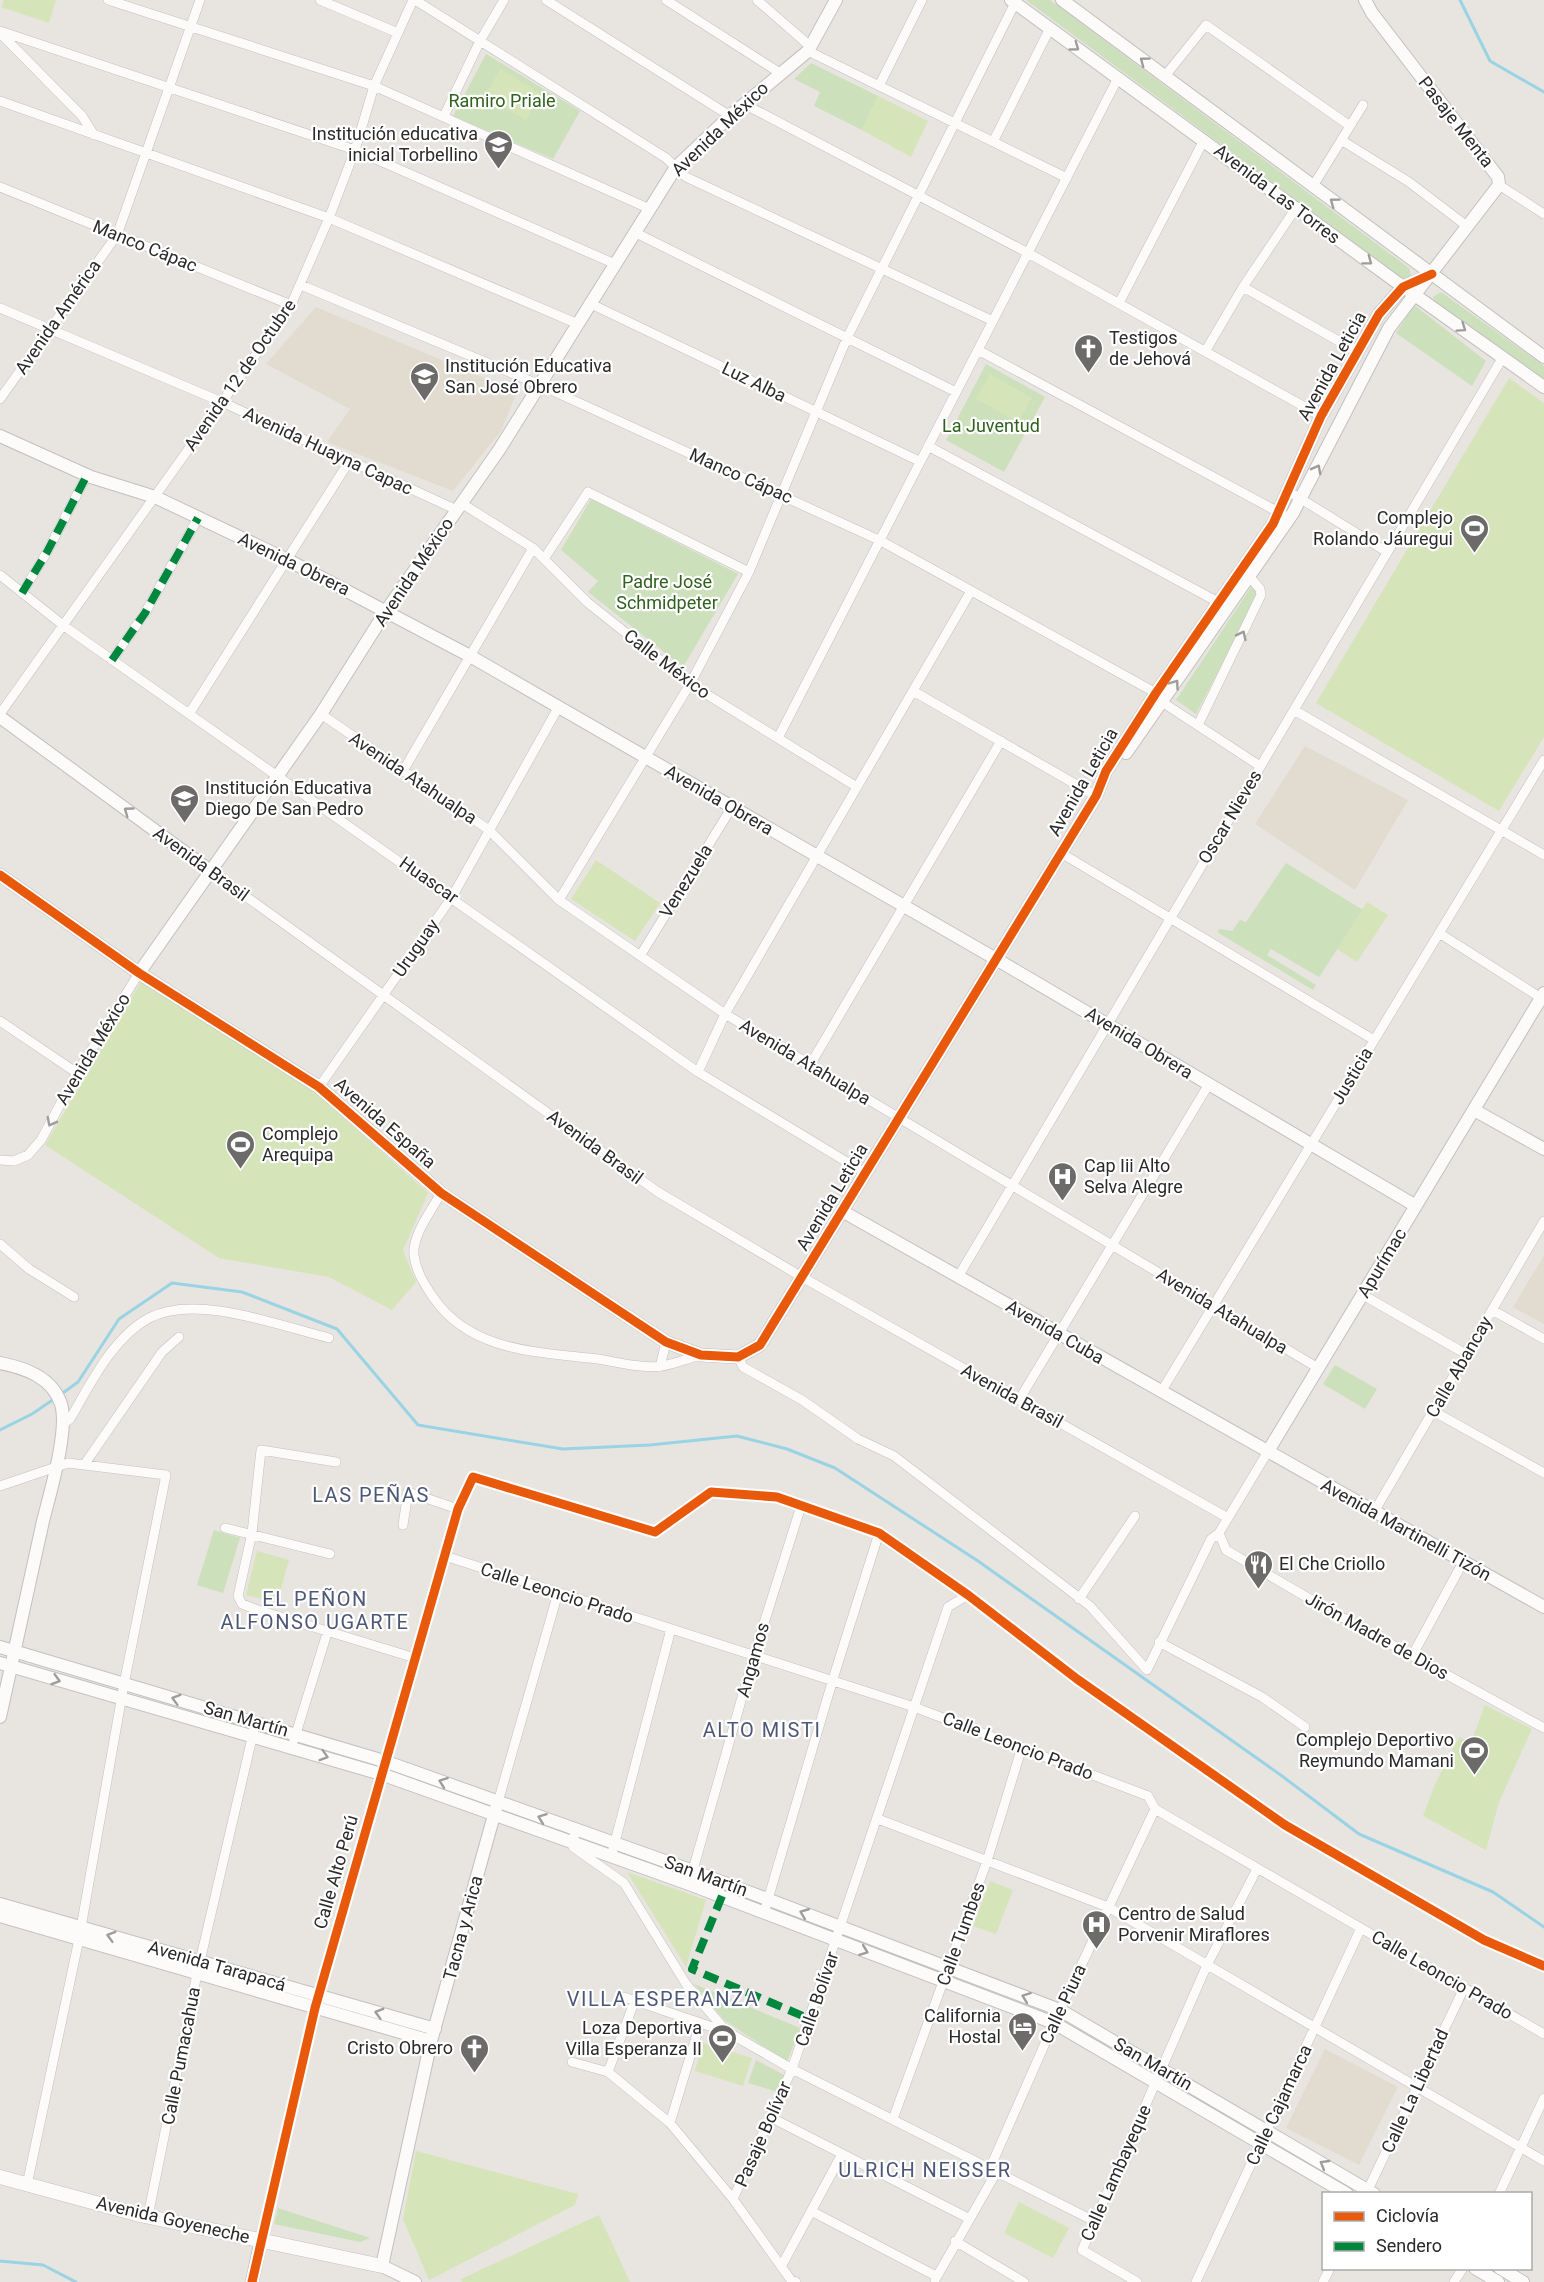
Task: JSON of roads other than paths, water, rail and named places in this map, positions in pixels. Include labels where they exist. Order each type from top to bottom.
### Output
[{"type":"main road","name":"Avenida Goyeneche","points":[[0,2177],[148,2216],[382,2266]]},
{"type":"street","points":[[108,0],[374,86],[650,209]]},
{"type":"street","name":"Avenida América","points":[[0,399],[117,235],[200,0]]},
{"type":"street","points":[[320,0],[398,33]]},
{"type":"street","points":[[414,0],[666,158],[686,177],[993,321]]},
{"type":"street","name":"Avenida 12 de Octubre","points":[[0,716],[291,305],[329,218],[355,150],[374,86],[414,0]]},
{"type":"street","points":[[444,116],[480,40],[504,0]]},
{"type":"street","points":[[546,0],[730,116]]},
{"type":"street","points":[[666,0],[780,73]]},
{"type":"street","points":[[756,0],[809,49],[1067,178]]},
{"type":"street","name":"Avenida México","points":[[0,1160],[14,1161],[28,1155],[41,1140],[76,1073],[139,973],[209,870],[321,714],[386,611],[499,450],[676,167],[730,116],[809,49],[836,0]]},
{"type":"street","points":[[879,86],[921,0]]},
{"type":"street","name":"Avenida Las Torres","points":[[1062,0],[1544,357]]},
{"type":"street","name":"Pasaje Menta","points":[[1365,0],[1498,177],[1499,185],[1432,274]]},
{"type":"street","points":[[559,900],[690,684],[749,572],[847,338],[1013,2]]},
{"type":"street","name":"Avenida Las Torres","points":[[1013,2],[1414,295],[1544,387]]},
{"type":"street","points":[[1165,76],[1206,25],[1350,126]]},
{"type":"street","points":[[993,142],[1050,28]]},
{"type":"street","points":[[0,32],[355,150],[615,264]]},
{"type":"street","points":[[0,32],[82,116],[94,135]]},
{"type":"street","points":[[778,738],[881,541],[919,461],[1119,78]]},
{"type":"street","points":[[0,101],[329,218],[578,324]]},
{"type":"street","points":[[744,104],[1028,253],[1321,416]]},
{"type":"street","points":[[1313,186],[1363,105]]},
{"type":"street","points":[[1119,303],[1204,140]]},
{"type":"street","points":[[1341,140],[1409,182],[1468,227]]},
{"type":"street","points":[[1499,185],[1544,214]]},
{"type":"street","name":"Manco Cápac","points":[[0,187],[291,305]]},
{"type":"street","points":[[1206,350],[1243,287],[1296,208]]},
{"type":"street","points":[[634,232],[956,392]]},
{"type":"street","name":"Avenida Leticia","points":[[738,1357],[760,1345],[1096,796],[1106,771],[1249,576],[1284,515],[1288,491],[1321,416],[1379,314],[1402,286],[1432,274]]},
{"type":"street","name":"Avenida Leticia","points":[[1159,697],[1218,602],[1284,515],[1301,500],[1389,328],[1432,274]]},
{"type":"street","name":"Manco Cápac","points":[[301,285],[540,385],[881,541],[1159,697],[1260,766]]},
{"type":"street","points":[[1243,287],[1358,352]]},
{"type":"street","name":"Luz Alba","points":[[590,303],[919,461]]},
{"type":"street","name":"Avenida Huayna Capac","points":[[0,309],[222,402],[459,507]]},
{"type":"street","points":[[978,350],[1284,515]]},
{"type":"street","name":"Oscar Nieves","points":[[958,1277],[1503,357]]},
{"type":"street","name":"Avenida Obrera","points":[[0,436],[87,476],[155,498],[288,560],[470,656],[996,959],[1416,1206]]},
{"type":"street","points":[[928,446],[1218,602]]},
{"type":"street","points":[[189,714],[350,460]]},
{"type":"street","points":[[22,592],[47,552],[87,476]]},
{"type":"street","points":[[1288,491],[1387,552]]},
{"type":"street","points":[[544,559],[588,492],[749,572]]},
{"type":"street","name":"Calle México","points":[[459,507],[533,548],[586,602],[690,684],[857,786]]},
{"type":"street","points":[[112,660],[145,613],[198,518]]},
{"type":"street","points":[[403,771],[533,548]]},
{"type":"street","name":"Huascar","points":[[0,575],[64,626],[698,1072],[865,1173]]},
{"type":"street","points":[[1198,725],[1261,595],[1260,589],[1249,576]]},
{"type":"street","points":[[698,1072],[725,1014],[971,591]]},
{"type":"street","points":[[913,691],[1096,796]]},
{"type":"street","name":"Uruguay","points":[[319,1087],[452,897],[558,708]]},
{"type":"street","points":[[1294,710],[1544,855]]},
{"type":"street","name":"Avenida Atahualpa","points":[[321,714],[489,830],[559,900],[725,1014],[1318,1368]]},
{"type":"street","name":"Avenida Brasil","points":[[0,716],[209,870],[658,1192],[802,1277],[1228,1518]]},
{"type":"street","points":[[810,1065],[1001,741]]},
{"type":"street","name":"Justicia","points":[[1161,1392],[1544,760]]},
{"type":"street","name":"Venezuela","points":[[640,956],[732,807]]},
{"type":"street","points":[[1061,853],[1374,1040]]},
{"type":"street","name":"Avenida España","points":[[0,875],[139,973],[319,1087],[441,1193],[666,1342],[701,1354],[738,1357]]},
{"type":"street","points":[[1439,933],[1543,995]]},
{"type":"street","name":"Apurímac","points":[[1079,1599],[1090,1606],[1147,1670],[1211,1539],[1219,1533],[1543,995]]},
{"type":"street","points":[[0,1021],[76,1073]]},
{"type":"street","points":[[1019,1400],[1209,1084]]},
{"type":"street","points":[[1474,1110],[1544,1149]]},
{"type":"street","points":[[441,1193],[417,1238],[414,1254],[420,1278],[451,1318],[476,1335],[498,1345],[660,1367],[701,1354]]},
{"type":"street","name":"Avenida Cuba","points":[[842,1211],[1267,1453]]},
{"type":"street","name":"Calle Abancay","points":[[1374,1512],[1544,1221]]},
{"type":"street","points":[[0,1244],[29,1269],[74,1297]]},
{"type":"street","points":[[1363,1295],[1466,1354]]},
{"type":"street","points":[[63,1424],[70,1419],[102,1366],[122,1341],[149,1318],[171,1311],[213,1309],[329,1338]]},
{"type":"street","points":[[1492,1310],[1544,1339]]},
{"type":"street","points":[[84,1465],[162,1352],[179,1337]]},
{"type":"street","points":[[660,1367],[666,1342]]},
{"type":"street","points":[[738,1357],[743,1367],[802,1400],[858,1439],[894,1456],[1079,1599],[1134,1516]]},
{"type":"street","points":[[0,1363],[38,1374],[51,1387],[60,1401],[63,1424],[56,1465],[14,1651],[5,1665],[0,1717]]},
{"type":"street","points":[[1433,1411],[1544,1473]]},
{"type":"street","points":[[336,1462],[261,1450],[252,1533],[238,1596],[242,1604],[415,1658]]},
{"type":"street","name":"Avenida Martinelli Tizón","points":[[1267,1453],[1544,1607]]},
{"type":"street","points":[[0,1486],[68,1462],[166,1475],[124,1684],[80,1933],[27,2185]]},
{"type":"street","name":"Calle Alto Perú","points":[[252,2282],[317,2002],[384,1761],[458,1509],[473,1477],[655,1532],[711,1492],[777,1497],[801,1506]]},
{"type":"street","points":[[403,1525],[408,1492],[458,1509]]},
{"type":"street","points":[[801,1506],[879,1533],[968,1595],[1077,1679],[1285,1825],[1484,1940],[1544,1966]]},
{"type":"street","name":"Angamos","points":[[689,1884],[754,1655],[801,1506]]},
{"type":"street","points":[[225,1528],[330,1554]]},
{"type":"street","points":[[764,1913],[879,1533]]},
{"type":"street","name":"Jirón Madre de Dios","points":[[1219,1533],[1226,1550],[1327,1610],[1544,1728]]},
{"type":"street","name":"Calle Leoncio Prado","points":[[445,1556],[833,1679],[1022,1747],[1148,1796],[1155,1809],[1544,2034]]},
{"type":"street","points":[[1412,1656],[1463,1562]]},
{"type":"street","name":"Tacna y Arica","points":[[382,2266],[433,2036],[558,1593]]},
{"type":"street","name":"Calle Bolívar","points":[[792,2069],[948,1607],[968,1595]]},
{"type":"street","points":[[611,1857],[671,1629]]},
{"type":"street","points":[[292,1746],[328,1630]]},
{"type":"street","points":[[1159,1642],[1262,1697],[1305,1727]]},
{"type":"street","name":"San Martín","points":[[0,1647],[256,1721],[384,1761],[572,1843],[689,1884],[1093,2038],[1232,2118],[1267,2131],[1370,2192]]},
{"type":"street","name":"San Martín","points":[[5,1665],[292,1746],[575,1830],[693,1871],[1059,2010],[1093,2038]]},
{"type":"street","name":"Calle Pumacahua","points":[[148,2216],[199,1968],[256,1721]]},
{"type":"street","name":"Calle Tumbes","points":[[893,2119],[987,1861],[1022,1747]]},
{"type":"street","name":"Calle Piura","points":[[935,2279],[994,2169],[1059,2010],[1155,1809]]},
{"type":"street","points":[[878,1819],[1108,1907],[1544,2161]]},
{"type":"street","points":[[575,1830],[572,1843],[576,1851],[609,1870],[624,1883],[686,1984],[726,2031]]},
{"type":"street","name":"Calle Lambayeque","points":[[1137,2282],[1082,2250],[1207,1965],[1257,1869]]},
{"type":"street","name":"Avenida Tarapacá","points":[[0,1904],[80,1933],[433,2036]]},
{"type":"street","name":"Avenida Tarapacá","points":[[0,1916],[80,1933]]},
{"type":"street","name":"Calle Cajamarca","points":[[1196,2282],[1361,1928]]},
{"type":"street","name":"Calle La Libertad","points":[[1370,2192],[1464,1988]]},
{"type":"street","points":[[624,1997],[726,2031],[792,2069],[1094,2221]]},
{"type":"street","points":[[608,2072],[635,2000]]},
{"type":"street","points":[[670,2123],[700,2024]]},
{"type":"street","points":[[572,2062],[608,2072],[670,2123],[733,2199],[791,2280],[796,2282]]},
{"type":"street","name":"Pasaje Bolívar","points":[[733,2199],[792,2069]]},
{"type":"street","points":[[1499,2192],[1544,2098]]},
{"type":"street","points":[[770,2117],[968,2218]]},
{"type":"street","name":"San Martín","points":[[1232,2118],[1261,2143],[1345,2192]]},
{"type":"street","points":[[782,2265],[842,2154]]},
{"type":"street","points":[[811,2211],[935,2279]]},
{"type":"street","points":[[955,2241],[1024,2282]]},
{"type":"street","name":"Avenida Goyeneche","points":[[382,2266],[415,2282]]},
{"type":"street","points":[[1478,2270],[1498,2282]]},
{"type":"street","points":[[1503,2270],[1523,2282]]},
{"type":"waterway","points":[[1460,0],[1490,61],[1544,92]]},
{"type":"waterway","points":[[60,1395],[78,1382],[119,1319],[172,1283],[242,1292],[337,1329],[418,1425],[563,1449],[650,1445],[737,1436],[787,1449],[835,1468],[978,1561],[1282,1776],[1359,1834],[1493,1892],[1544,1927]]},
{"type":"waterway","points":[[0,1430],[32,1414],[54,1399]]},
{"type":"waterway","points":[[0,2261],[43,2265],[76,2282]]},
{"type":"place","name":"Institución educativa inicial Torbellino","points":[[499,170]]},
{"type":"place","name":"Testigos de Jehová","points":[[1088,374]]},
{"type":"place","name":"Institución Educativa San José Obrero","points":[[424,402]]},
{"type":"place","name":"Complejo Rolando Jáuregui","points":[[1474,554]]},
{"type":"place","name":"Institución Educativa Diego De San Pedro","points":[[184,824]]},
{"type":"place","name":"Complejo Arequipa","points":[[241,1170]]},
{"type":"place","name":"Cap Iii Alto Selva Alegre","points":[[1063,1202]]},
{"type":"place","name":"El Che Criollo","points":[[1258,1590]]},
{"type":"place","name":"Complejo Deportivo Reymundo Mamani","points":[[1475,1776]]},
{"type":"place","name":"Centro de Salud Porvenir Miraflores","points":[[1097,1950]]},
{"type":"place","name":"California Hostal","points":[[1022,2052]]},
{"type":"place","name":"Loza Deportiva Villa Esperanza II","points":[[723,2064]]},
{"type":"place","name":"Cristo Obrero","points":[[474,2074]]},
{"type":"district","name":"LAS PEÑAS","points":[[371,1495]]},
{"type":"district","name":"EL PEÑON ALFONSO UGARTE","points":[[315,1610]]},
{"type":"district","name":"ALTO MISTI","points":[[762,1730]]},
{"type":"district","name":"VILLA ESPERANZA","points":[[663,1999]]},
{"type":"district","name":"ULRICH NEISSER","points":[[925,2170]]},
{"type":"park label","name":"Ramiro Priale","points":[[502,101]]},
{"type":"park label","name":"La Juventud","points":[[991,426]]},
{"type":"park label","name":"Padre José Schmidpeter","points":[[667,592]]}]
